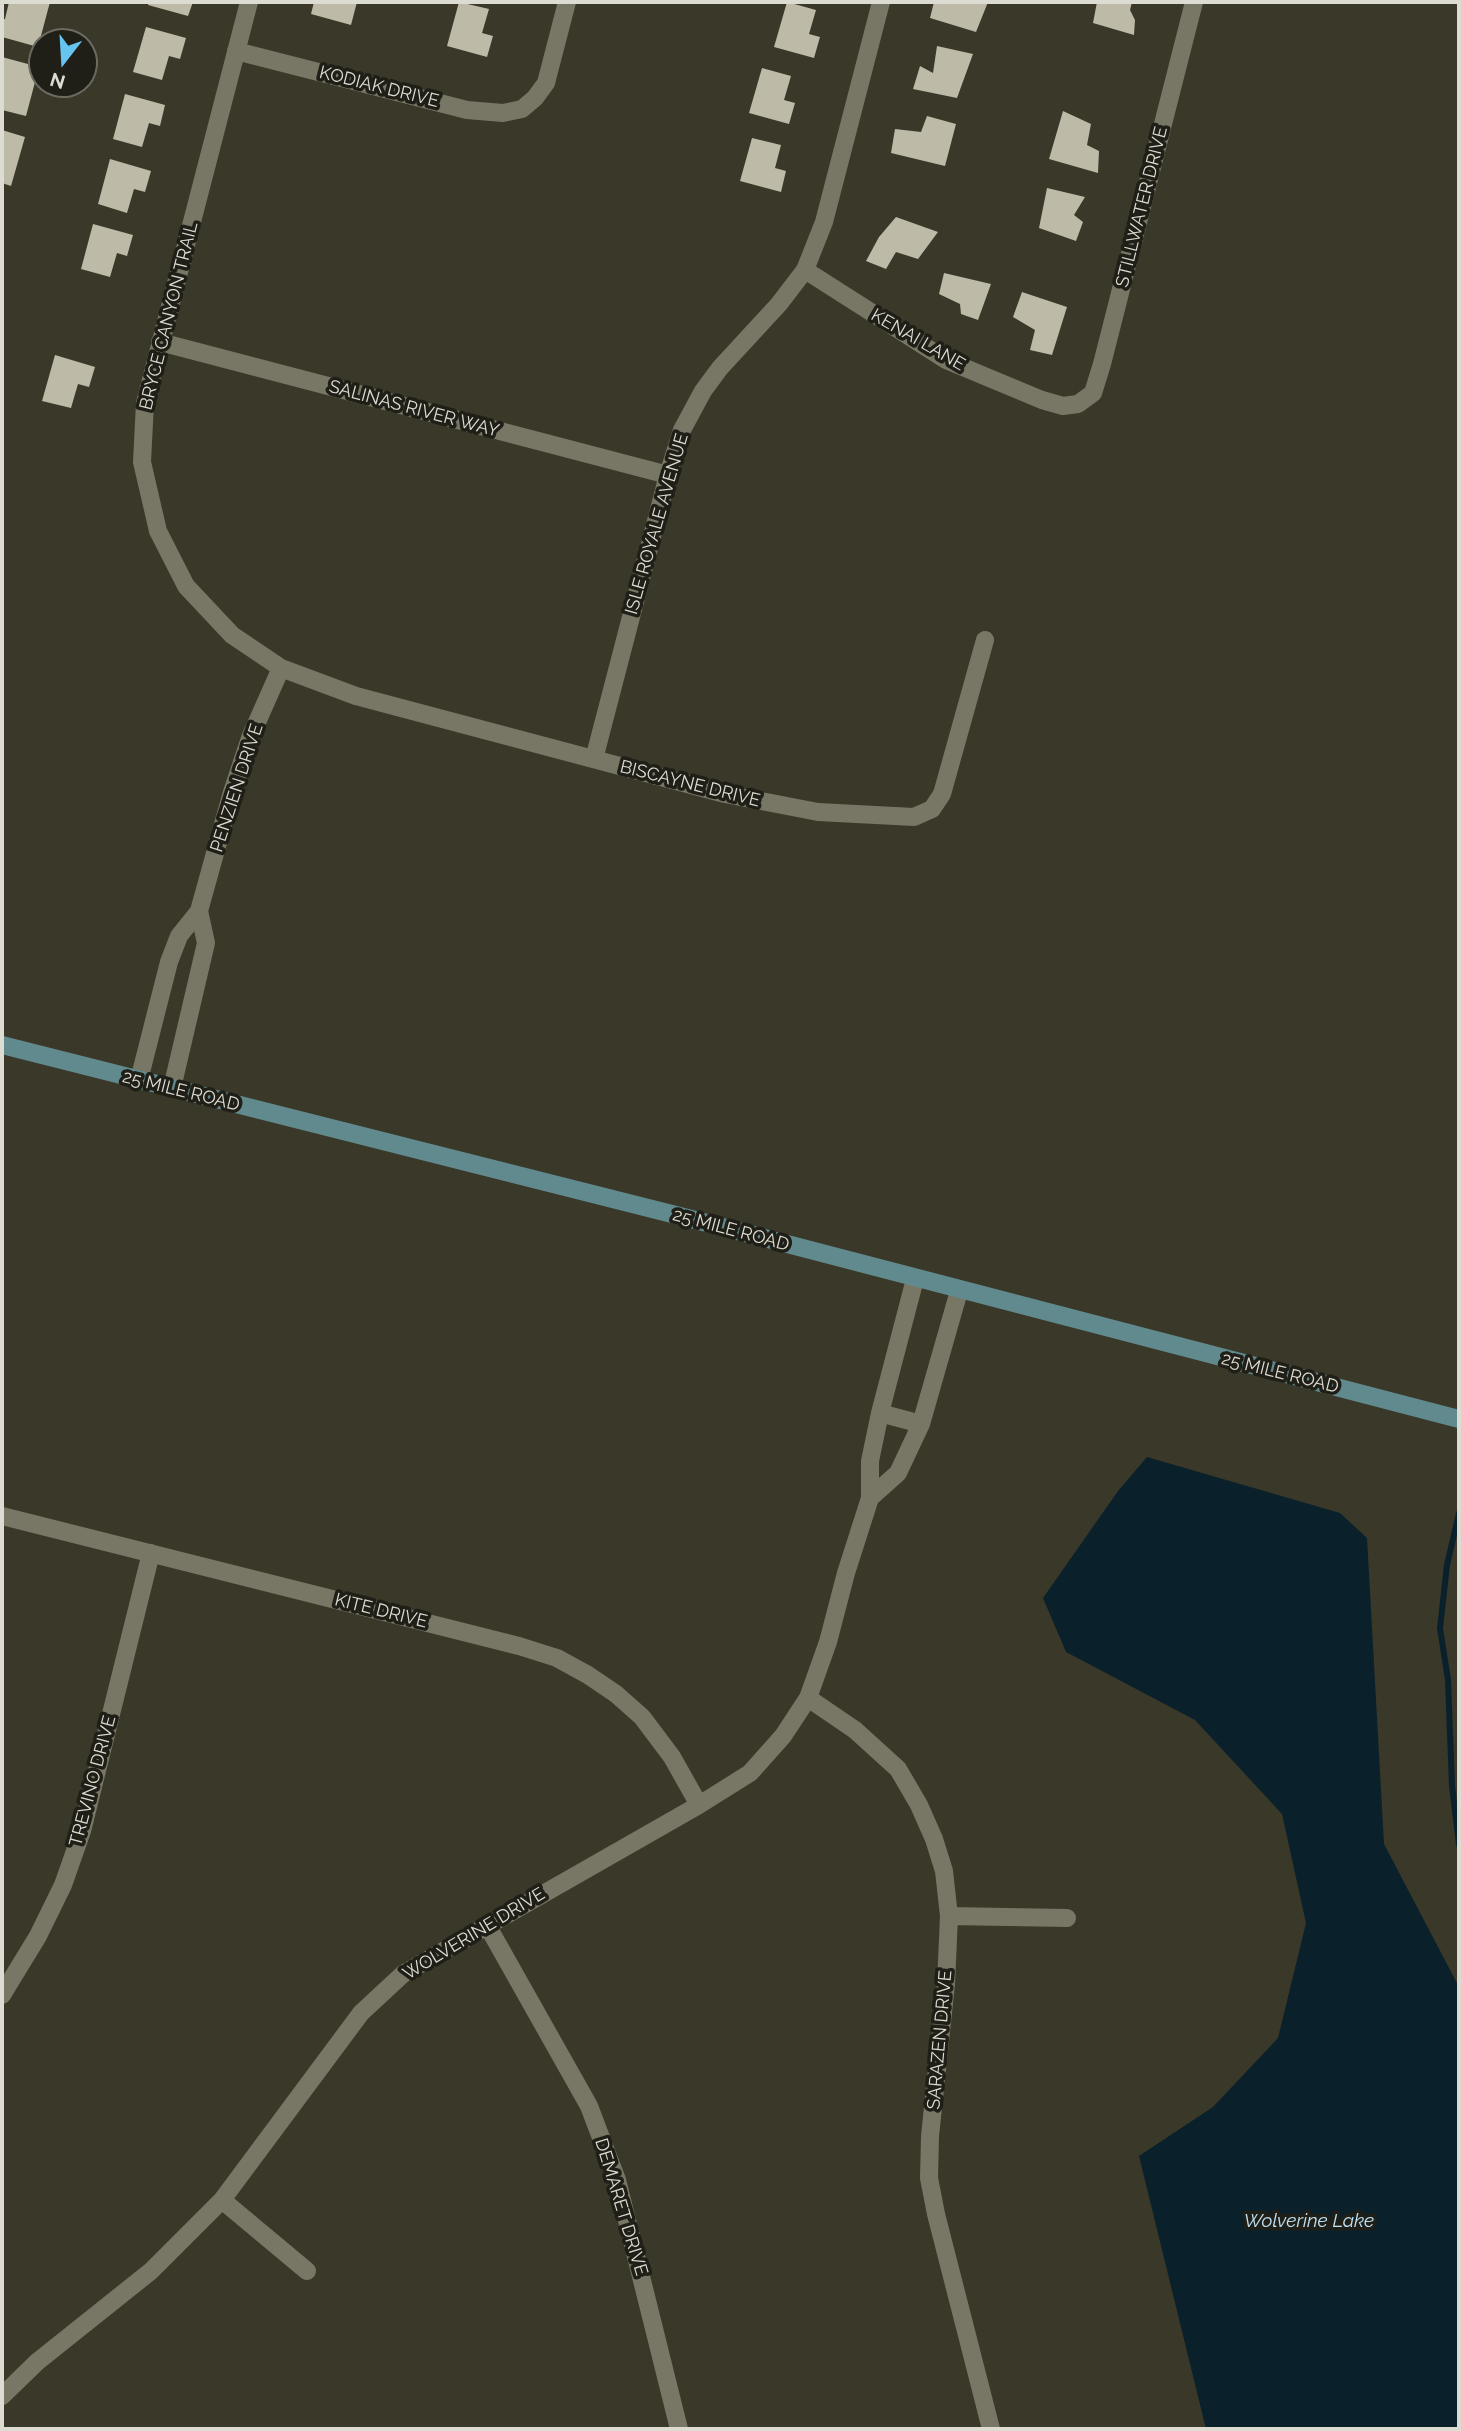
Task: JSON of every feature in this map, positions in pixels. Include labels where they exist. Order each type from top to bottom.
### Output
[{"type":"street","name":"BRYCE CANYON TRAIL","points":[[249,2],[145,403],[142,462],[158,531],[186,586],[232,635],[281,668]]},
{"type":"street","name":"KODIAK DRIVE","points":[[236,51],[467,110],[503,113],[522,109],[546,83],[567,2]]},
{"type":"street","name":"ISLE ROYALE AVENUE","points":[[594,759],[682,430],[702,391],[738,346],[779,304],[805,270],[827,211],[881,2]]},
{"type":"street","name":"STILLWATER DRIVE","points":[[1078,404],[1093,393],[1102,364],[1194,2]]},
{"type":"street","name":"KENAI LANE","points":[[805,270],[946,360],[1042,400],[1063,406],[1078,404]]},
{"type":"street","name":"SALINAS RIVER WAY","points":[[160,342],[668,475]]},
{"type":"street","name":"BISCAYNE DRIVE","points":[[281,668],[356,696],[725,794],[818,812],[914,817],[932,809],[942,794],[985,640]]},
{"type":"street","name":"PENZIEN DRIVE","points":[[139,1080],[169,962],[179,936],[199,911],[250,738],[281,668]]},
{"type":"street","name":"PENZIEN DRIVE","points":[[172,1088],[206,943],[199,911]]},
{"type":"street","name":"25 MILE ROAD","points":[[2,1045],[676,1215],[959,1291],[1459,1419]]},
{"type":"street","name":"WOLVERINE DRIVE","points":[[2,2396],[37,2362],[151,2271],[222,2200],[361,2013],[403,1974],[699,1805],[750,1773],[783,1736],[808,1699],[828,1642],[846,1573],[870,1499],[870,1461],[915,1279]]},
{"type":"street","name":"WOLVERINE DRIVE","points":[[870,1499],[898,1473],[921,1424],[959,1291]]},
{"type":"street","points":[[880,1413],[921,1424]]},
{"type":"street","name":"KITE DRIVE","points":[[2,1516],[519,1646],[557,1658],[607,1688],[642,1717],[672,1757],[699,1805]]},
{"type":"street","name":"TREVINO DRIVE","points":[[2,1996],[38,1936],[63,1885],[82,1831],[151,1553]]},
{"type":"street","name":"SARAZEN DRIVE","points":[[808,1699],[855,1730],[898,1769],[919,1805],[944,1871],[949,1916],[946,1983],[930,2136],[929,2178],[991,2429]]},
{"type":"street","points":[[949,1916],[1067,1918]]},
{"type":"street","name":"DEMARET DRIVE","points":[[487,1925],[589,2106],[617,2180],[679,2429]]},
{"type":"street","points":[[222,2200],[307,2272]]},
{"type":"water","name":"Wolverine Lake","points":[[1147,1457],[1340,1513],[1367,1538],[1384,1844],[1459,1987],[1459,2429],[1206,2429],[1139,2156],[1213,2107],[1278,2038],[1306,1923],[1282,1814],[1195,1720],[1066,1652],[1043,1598],[1118,1491]]},
{"type":"building","points":[[9,2],[50,2],[43,28],[28,28],[28,44],[2,37],[2,19],[5,19]]},
{"type":"building","points":[[149,2],[193,2],[188,16],[148,5]]},
{"type":"building","points":[[314,2],[357,2],[351,25],[311,14]]},
{"type":"building","points":[[459,2],[489,9],[482,33],[493,36],[487,57],[447,46]]},
{"type":"building","points":[[787,2],[816,10],[809,34],[820,37],[814,58],[774,47]]},
{"type":"building","points":[[934,2],[988,2],[976,32],[930,18]]},
{"type":"building","points":[[1097,2],[1132,2],[1130,10],[1135,20],[1134,35],[1093,23]]},
{"type":"building","points":[[146,27],[186,38],[180,59],[169,56],[162,80],[133,72]]},
{"type":"building","points":[[937,46],[973,54],[957,98],[913,89],[920,66],[933,73]]},
{"type":"building","points":[[2,57],[28,64],[28,98],[31,98],[26,116],[2,110]]},
{"type":"building","points":[[762,68],[791,76],[784,100],[795,103],[789,124],[749,113]]},
{"type":"building","points":[[125,94],[165,105],[160,126],[149,123],[142,147],[113,139]]},
{"type":"building","points":[[1063,111],[1091,124],[1087,145],[1099,151],[1098,173],[1049,159]]},
{"type":"building","points":[[927,116],[956,124],[945,166],[891,153],[895,129],[921,132]]},
{"type":"building","points":[[2,130],[25,137],[11,186],[2,183]]},
{"type":"building","points":[[752,138],[781,145],[775,168],[786,171],[781,192],[740,181]]},
{"type":"building","points":[[110,159],[151,171],[145,192],[134,189],[127,213],[98,204]]},
{"type":"building","points":[[1047,188],[1085,197],[1074,215],[1083,222],[1076,241],[1039,228]]},
{"type":"building","points":[[896,217],[938,232],[918,259],[896,252],[886,269],[866,261],[879,237]]},
{"type":"building","points":[[93,224],[133,235],[127,256],[117,253],[110,277],[81,269]]},
{"type":"building","points":[[944,273],[991,284],[978,320],[961,314],[960,304],[939,294]]},
{"type":"building","points":[[1022,292],[1067,307],[1052,355],[1030,350],[1035,330],[1013,317]]},
{"type":"building","points":[[55,355],[95,367],[89,387],[78,384],[71,408],[42,401]]},
{"type":"waterway","points":[[1459,1513],[1447,1565],[1440,1628],[1448,1680],[1452,1786],[1459,1845]]}]
